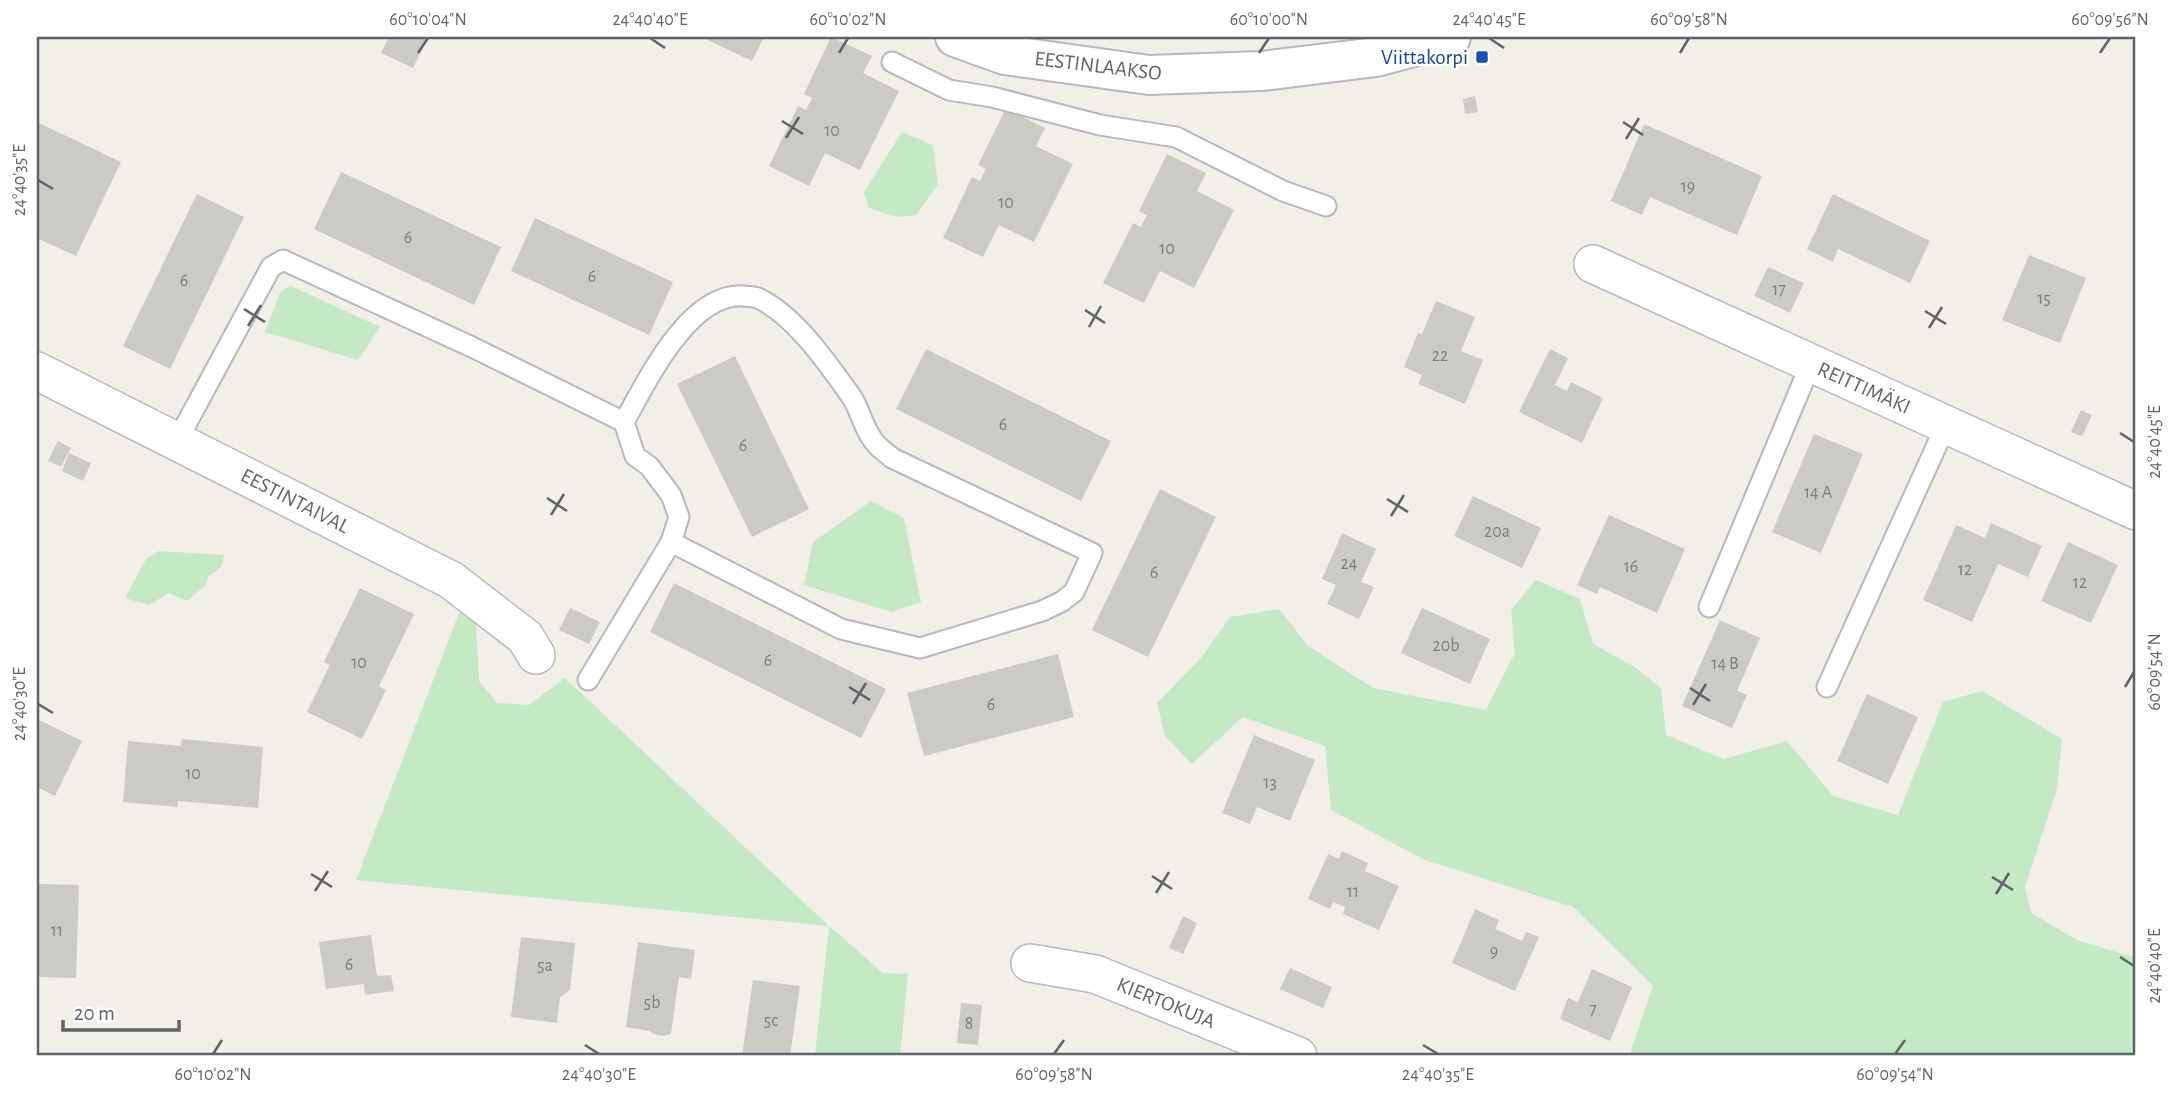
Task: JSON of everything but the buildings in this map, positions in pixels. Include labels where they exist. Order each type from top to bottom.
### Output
[{"type":"street","name":"EESTINLAAKSO","points":[[955,37],[1005,55],[1149,75],[1262,71],[1376,57],[1451,37]]},
{"type":"street","name":"REITTIMÄKI","points":[[1593,264],[2136,511]]},
{"type":"street","name":"EESTINTAIVAL","points":[[37,371],[451,580],[525,637],[537,655]]},
{"type":"street","name":"KIERTOKUJA","points":[[1030,963],[1095,974],[1298,1056]]},
{"type":"lane","points":[[892,62],[949,89],[992,97],[1100,125],[1176,137],[1283,191],[1326,206]]},
{"type":"lane","points":[[177,441],[271,267],[283,260],[472,347],[624,422],[635,456],[649,466],[671,495],[679,517],[671,542],[588,680]]},
{"type":"lane","points":[[624,422],[657,363],[692,318],[716,302],[733,295],[758,298],[785,317],[818,350],[853,400],[874,443],[892,458],[1092,553],[1074,592],[1061,602],[1042,611],[920,648],[841,629],[671,542]]},
{"type":"lane","points":[[1709,607],[1811,363]]},
{"type":"lane","points":[[1827,687],[1946,425]]},
{"type":"green space","points":[[902,132],[933,145],[938,185],[916,215],[896,217],[869,208],[864,192]]},
{"type":"green space","points":[[291,286],[380,327],[358,360],[265,332],[281,291]]},
{"type":"green space","points":[[871,501],[904,518],[921,602],[891,612],[804,585],[813,542]]},
{"type":"green space","points":[[159,551],[224,555],[221,567],[209,576],[206,585],[187,601],[169,593],[149,605],[125,598],[146,559]]},
{"type":"green space","points":[[1536,580],[1580,599],[1593,644],[1636,668],[1661,688],[1666,735],[1724,759],[1787,741],[1833,796],[1898,815],[1943,702],[1982,691],[2062,739],[2057,789],[2025,887],[2031,913],[2077,940],[2136,958],[2136,1056],[1629,1056],[1653,986],[1573,907],[1425,860],[1331,810],[1325,746],[1243,717],[1192,764],[1165,736],[1157,703],[1200,659],[1230,617],[1279,609],[1308,646],[1373,688],[1486,710],[1515,653],[1511,610]]},
{"type":"green space","points":[[461,608],[476,625],[479,681],[497,703],[529,705],[565,678],[829,926],[356,880]]},
{"type":"green space","points":[[829,926],[883,973],[908,974],[900,1056],[815,1056]]},
{"type":"place","name":"Viittakorpi","points":[[1482,57]]}]
